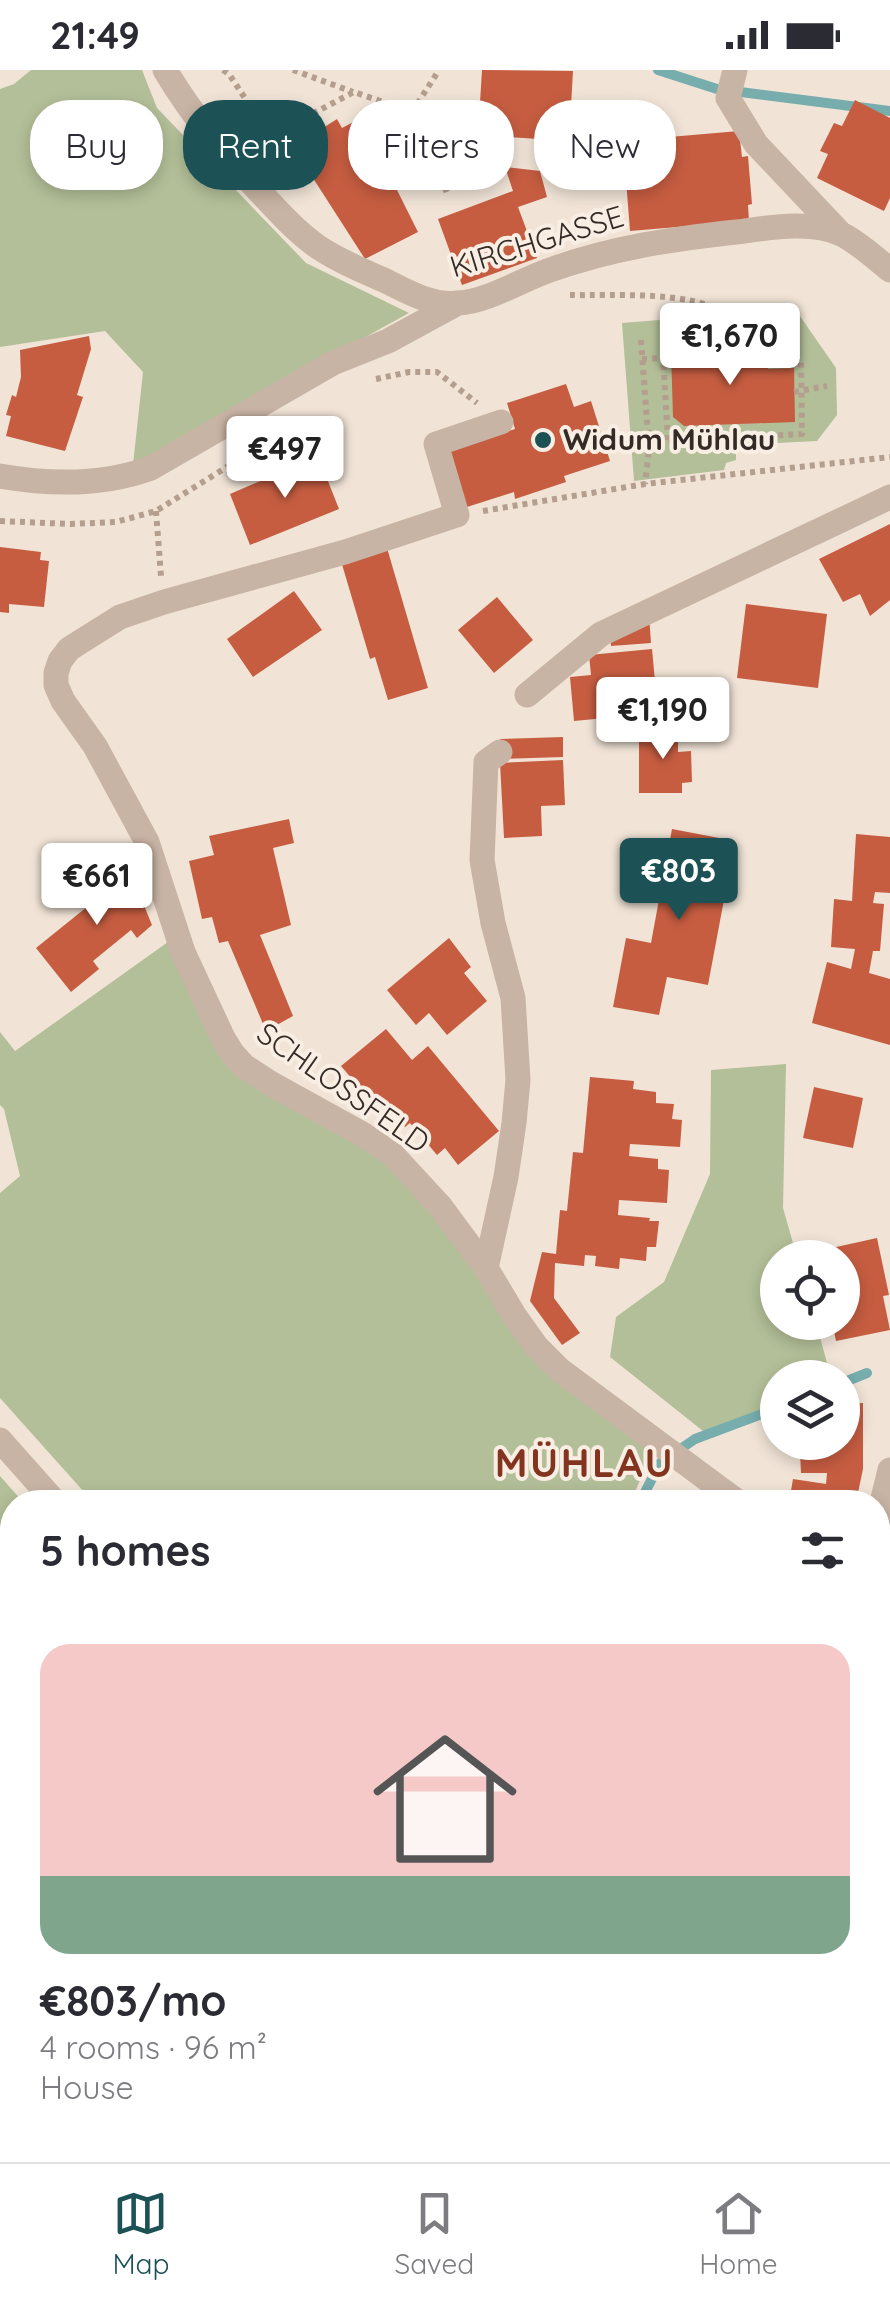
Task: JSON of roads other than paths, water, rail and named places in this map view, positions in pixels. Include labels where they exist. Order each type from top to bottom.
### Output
[{"type":"street","name":"KIRCHGASSE","points":[[165,70],[225,154],[294,229],[320,248],[438,303],[472,301],[586,258],[648,243],[780,227],[806,226],[840,233],[890,270]]},
{"type":"street","points":[[735,70],[728,98],[756,144],[840,233]]},
{"type":"street","points":[[0,476],[76,483],[131,475],[178,454],[332,363],[388,340],[456,304]]},
{"type":"street","name":"SCHLOSSFELD","points":[[501,422],[436,444],[457,515],[120,617],[69,648],[60,661],[56,685],[95,746],[147,842],[184,952],[223,1038],[244,1066],[392,1154],[440,1206],[536,1346],[560,1370],[722,1490]]},
{"type":"street","points":[[527,695],[601,634],[890,498]]},
{"type":"street","points":[[486,1268],[506,1177],[518,1080],[513,998],[493,923],[482,860],[486,762],[500,752]]},
{"type":"street","points":[[0,1440],[44,1490]]},
{"type":"waterway","points":[[658,70],[717,89],[890,111]]},
{"type":"waterway","points":[[860,1376],[867,1373]]},
{"type":"waterway","points":[[646,1490],[660,1463],[695,1439],[760,1415]]},
{"type":"place","name":"Widum Mühlau","points":[[543,440]]},
{"type":"district","name":"MÜHLAU","points":[[585,1463]]}]
